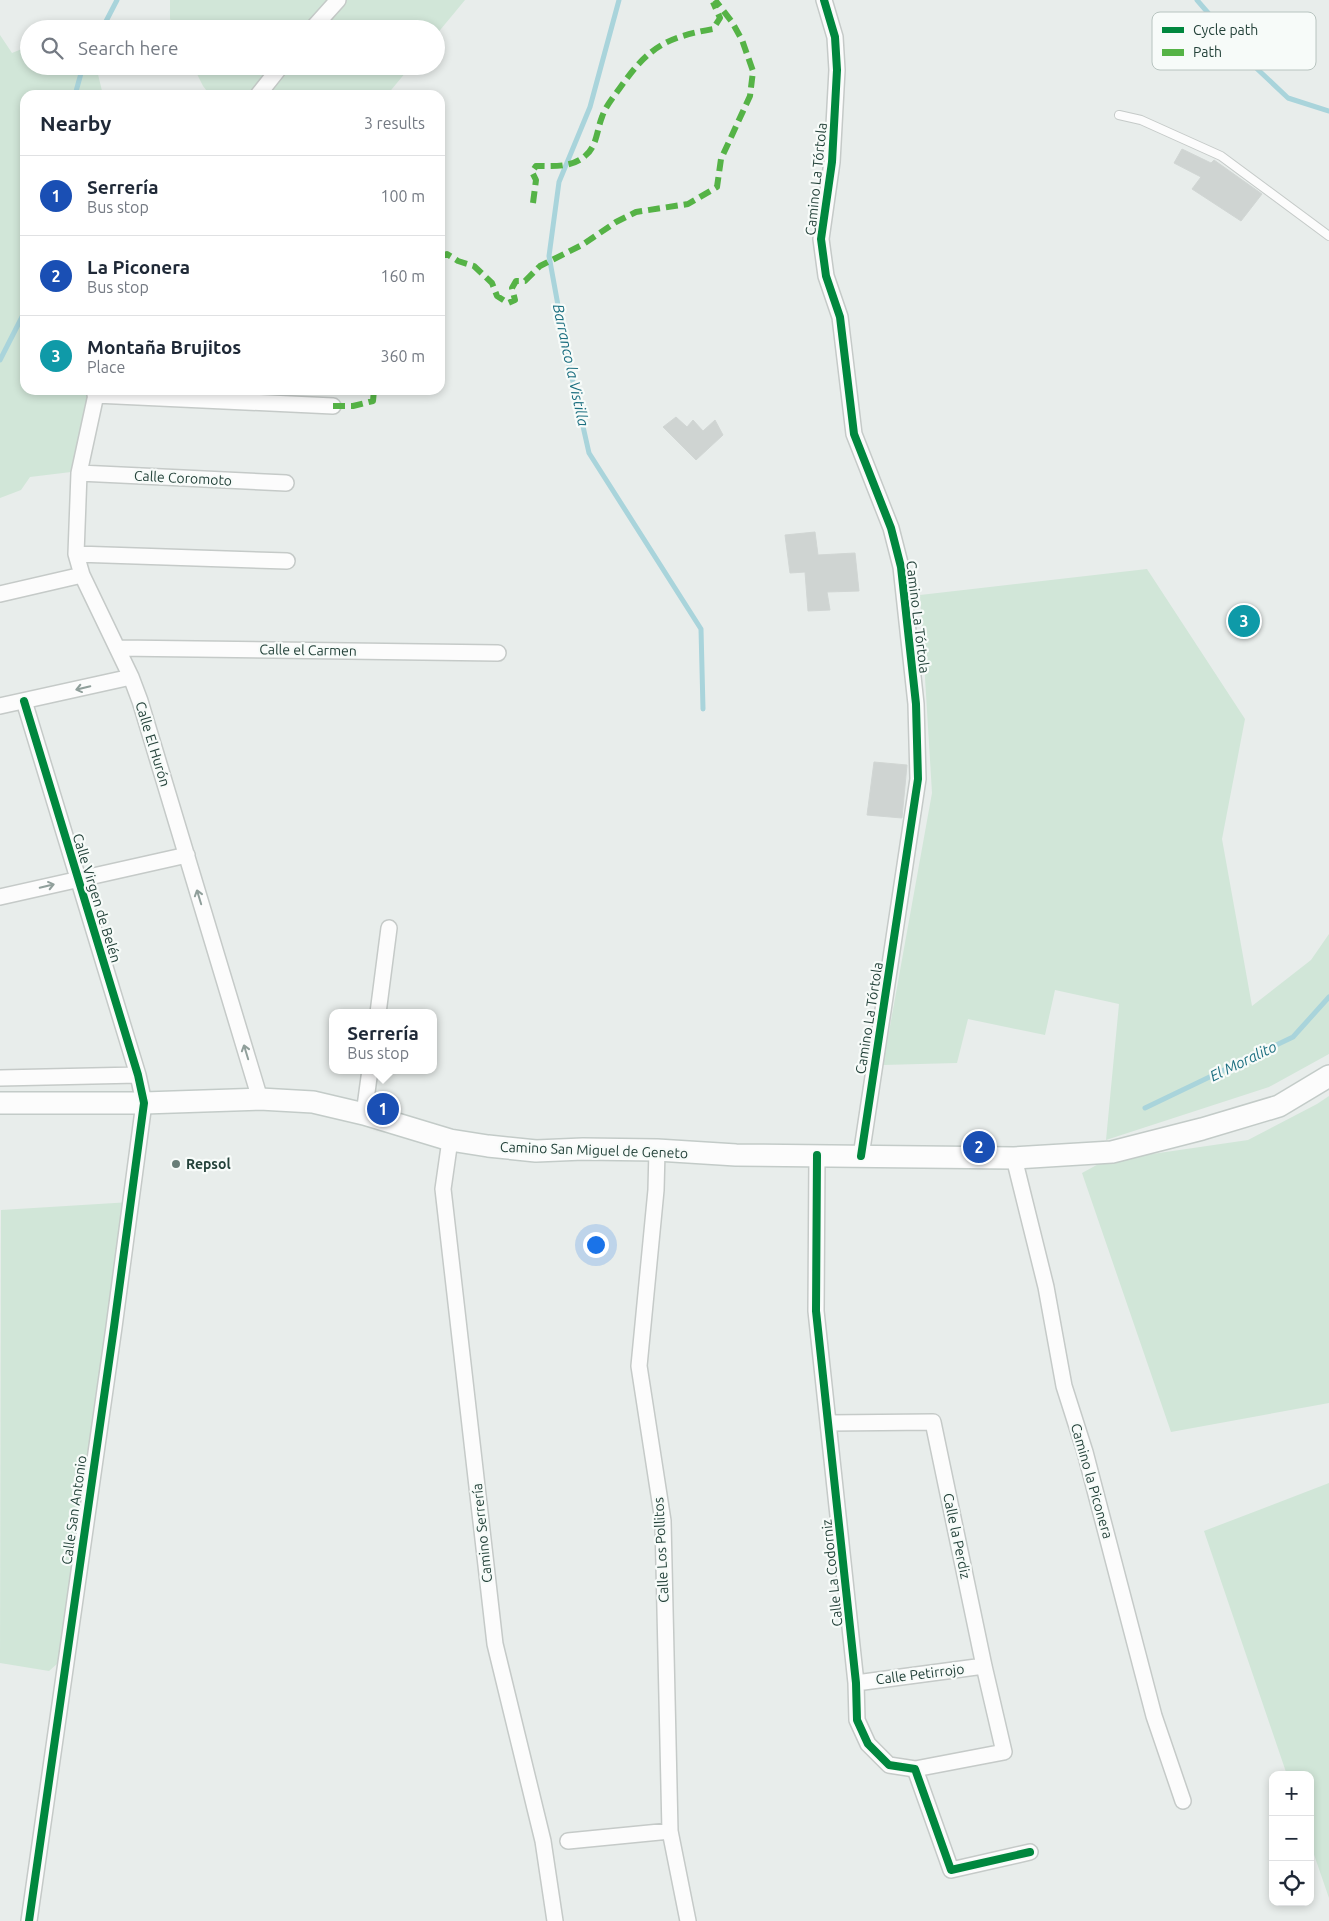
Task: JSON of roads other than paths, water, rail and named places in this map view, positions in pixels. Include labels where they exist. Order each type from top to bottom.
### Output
[{"type":"main road","name":"Camino San Miguel de Geneto","points":[[0,1103],[144,1103],[260,1099],[313,1102],[364,1114],[450,1140],[536,1151],[583,1149],[657,1150],[736,1155],[1014,1158],[1112,1152],[1202,1129],[1279,1106],[1329,1076]]},
{"type":"street","points":[[320,20],[338,0]]},
{"type":"street","name":"Camino La Tórtola","points":[[824,0],[835,37],[837,70],[832,162],[821,239],[826,276],[840,317],[854,434],[891,528],[900,567],[916,704],[918,779],[861,1156]]},
{"type":"street","points":[[262,90],[274,75]]},
{"type":"street","name":"Calle El Hurón","points":[[96,395],[79,473],[76,554],[82,575],[131,677],[140,701],[260,1099]]},
{"type":"street","points":[[132,395],[333,406]]},
{"type":"street","name":"Calle Coromoto","points":[[79,473],[286,483]]},
{"type":"street","points":[[76,554],[287,561]]},
{"type":"street","points":[[0,594],[82,575]]},
{"type":"street","name":"Calle el Carmen","points":[[117,648],[498,653]]},
{"type":"street","points":[[0,706],[131,677]]},
{"type":"street","name":"Calle Virgen de Belén","points":[[24,701],[138,1075],[144,1103]]},
{"type":"street","points":[[0,897],[187,855]]},
{"type":"street","points":[[379,1009],[389,928]]},
{"type":"street","points":[[364,1114],[369,1074]]},
{"type":"street","points":[[0,1078],[138,1075]]},
{"type":"street","name":"Calle San Antonio","points":[[29,1921],[144,1103]]},
{"type":"street","name":"Camino Serrería","points":[[450,1140],[444,1189],[495,1644],[543,1841],[555,1921]]},
{"type":"street","name":"Calle Los Pollitos","points":[[657,1150],[656,1190],[640,1366],[663,1522],[670,1831],[688,1921]]},
{"type":"street","name":"Calle La Codorniz","points":[[817,1155],[816,1311],[856,1683],[857,1720],[868,1744],[888,1765],[915,1770]]},
{"type":"street","name":"Camino la Piconera","points":[[1014,1158],[1046,1287],[1064,1386],[1088,1462],[1154,1716],[1183,1801]]},
{"type":"street","name":"Calle la Perdiz","points":[[828,1423],[933,1422],[1004,1752],[915,1770]]},
{"type":"street","name":"Calle Petirrojo","points":[[856,1683],[984,1666]]},
{"type":"street","points":[[915,1770],[951,1870],[1030,1852]]},
{"type":"street","points":[[568,1841],[670,1831]]},
{"type":"lane","points":[[1120,115],[1141,120],[1221,156],[1329,236]]},
{"type":"waterway","points":[[107,20],[117,0]]},
{"type":"waterway","name":"Barranco la Vistilla","points":[[619,0],[590,107],[559,182],[549,256],[568,360],[589,453],[701,629],[703,709]]},
{"type":"waterway","points":[[1197,0],[1207,12]]},
{"type":"waterway","points":[[1258,70],[1288,98],[1329,111]]},
{"type":"waterway","points":[[76,90],[81,75]]},
{"type":"waterway","points":[[0,360],[20,321]]},
{"type":"waterway","name":"El Moralito","points":[[1145,1108],[1293,1037],[1329,997]]},
{"type":"place","name":"Montaña Brujitos","points":[[1244,621]]},
{"type":"place","name":"Serrería","points":[[383,1109]]},
{"type":"place","name":"La Piconera","points":[[979,1147]]},
{"type":"place","name":"Repsol","points":[[176,1164]]}]
